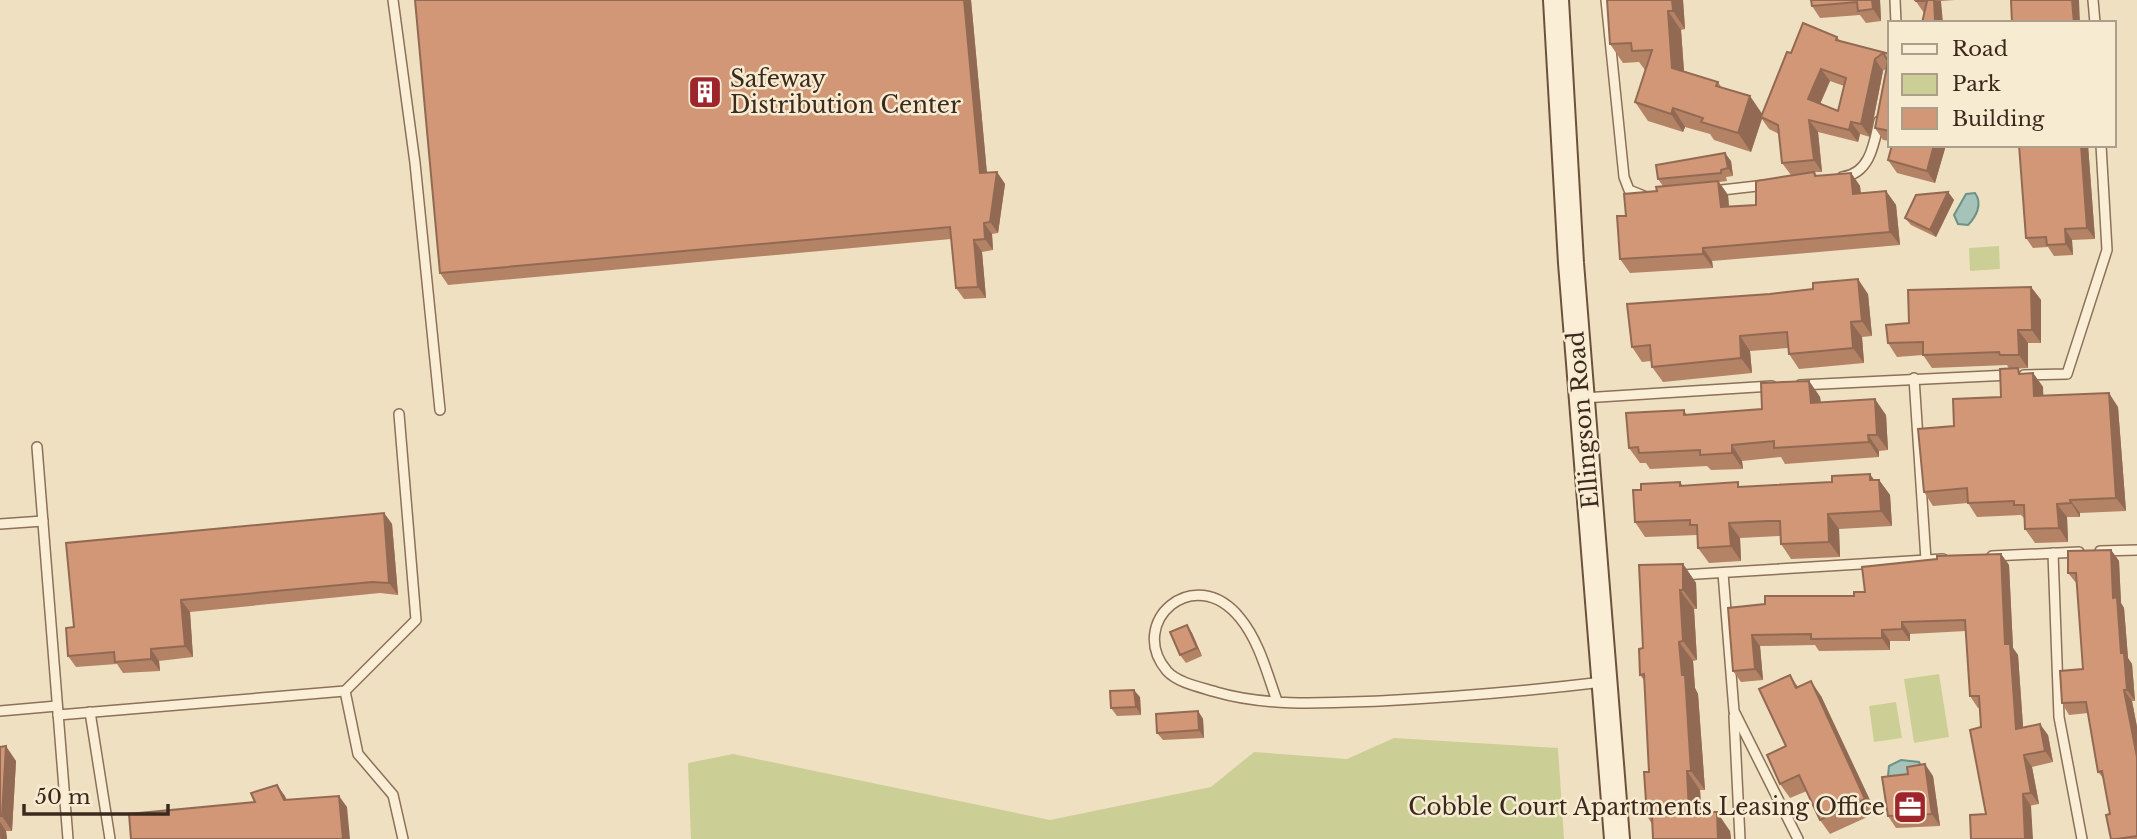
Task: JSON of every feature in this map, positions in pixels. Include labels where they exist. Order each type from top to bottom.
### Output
[{"type":"main road","name":"Ellingson Road","points":[[1556,0],[1581,398],[1617,839]]},
{"type":"lane","points":[[393,0],[415,163],[440,410]]},
{"type":"lane","points":[[1606,0],[1624,177],[1629,190],[1643,196],[1652,196]]},
{"type":"lane","points":[[1895,0],[1896,21]]},
{"type":"lane","points":[[2093,0],[2095,21]]},
{"type":"lane","points":[[1837,177],[1850,176],[1862,169],[1872,152],[1881,112]]},
{"type":"lane","points":[[1793,385],[2067,373],[2107,250],[2102,147]]},
{"type":"lane","points":[[1702,192],[1783,183]]},
{"type":"lane","points":[[1914,378],[1926,560]]},
{"type":"lane","points":[[1581,398],[1779,386]]},
{"type":"lane","points":[[0,711],[90,712],[345,691],[416,620],[399,414]]},
{"type":"lane","points":[[37,447],[68,839]]},
{"type":"lane","points":[[0,524],[43,521]]},
{"type":"lane","points":[[1977,557],[2137,550]]},
{"type":"lane","points":[[2053,553],[2059,717],[2082,839]]},
{"type":"lane","points":[[1671,575],[1952,558]]},
{"type":"lane","points":[[1723,573],[1734,711],[1740,839]]},
{"type":"lane","points":[[1277,701],[1254,639],[1240,617],[1222,601],[1201,593],[1182,596],[1167,607],[1158,624],[1155,639],[1159,658],[1168,673],[1187,683],[1232,697],[1277,701],[1353,702],[1480,696],[1604,682]]},
{"type":"lane","points":[[345,691],[358,754],[393,794],[403,839]]},
{"type":"lane","points":[[1734,711],[1798,839]]},
{"type":"lane","points":[[90,712],[110,839]]},
{"type":"green space","points":[[1999,246],[2000,269],[1970,271],[1969,248]]},
{"type":"green space","points":[[1939,674],[1949,737],[1914,743],[1904,679]]},
{"type":"green space","points":[[1896,702],[1902,738],[1874,742],[1869,706]]},
{"type":"green space","points":[[1394,738],[1558,748],[1564,839],[691,839],[688,763],[733,754],[1050,820],[1211,787],[1254,752],[1347,759]]},
{"type":"water","points":[[1975,193],[1978,202],[1976,214],[1968,225],[1958,224],[1954,215],[1966,194]]},
{"type":"water","points":[[1901,760],[1919,762],[1921,766],[1918,775],[1888,776],[1889,766]]},
{"type":"building","name":"Safeway Distribution Center","points":[[415,0],[964,0],[980,173],[997,172],[990,222],[984,223],[985,239],[974,240],[978,287],[956,288],[950,227],[440,273]]},
{"type":"building","points":[[1607,0],[1672,0],[1673,11],[1668,11],[1672,68],[1718,82],[1716,86],[1750,96],[1738,133],[1701,122],[1703,118],[1673,108],[1671,114],[1635,102],[1652,50],[1632,51],[1631,43],[1610,44]]},
{"type":"building","points":[[1811,0],[1872,0],[1873,9],[1858,11],[1857,2],[1812,6]]},
{"type":"building","points":[[1934,0],[1935,20],[1938,21],[1922,21],[1927,1],[1916,1]]},
{"type":"building","points":[[2011,0],[2072,0],[2074,21],[2012,21]]},
{"type":"building","points":[[1803,23],[1837,37],[1836,40],[1888,53],[1888,61],[1883,53],[1875,59],[1861,124],[1851,122],[1849,130],[1809,120],[1814,160],[1782,163],[1778,125],[1761,117],[1787,52],[1791,53]],"holes":[[[1821,69],[1846,78],[1838,111],[1808,99]]]},
{"type":"building","points":[[1888,61],[1888,131],[1875,128]]},
{"type":"building","points":[[1891,147],[1933,147],[1927,171],[1888,160]]},
{"type":"building","points":[[2019,147],[2081,147],[2087,228],[2065,229],[2066,244],[2047,245],[2046,237],[2026,238]]},
{"type":"building","points":[[1725,153],[1728,168],[1721,170],[1721,173],[1658,179],[1656,165]]},
{"type":"building","points":[[1814,172],[1815,176],[1851,173],[1853,194],[1886,191],[1890,232],[1703,248],[1703,254],[1620,259],[1617,216],[1626,216],[1624,194],[1657,191],[1656,187],[1718,181],[1721,207],[1756,205],[1756,181]]},
{"type":"building","points":[[1948,192],[1930,230],[1905,218],[1916,195]]},
{"type":"building","points":[[1858,279],[1862,321],[1851,322],[1853,348],[1789,354],[1787,332],[1740,336],[1741,358],[1652,367],[1650,345],[1632,347],[1627,304],[1770,294],[1813,289],[1813,283]]},
{"type":"building","points":[[2031,287],[2032,330],[2018,330],[2019,355],[2000,355],[1999,352],[1923,355],[1923,342],[1888,343],[1886,325],[1909,323],[1908,290]]},
{"type":"building","points":[[2018,368],[2019,374],[2033,373],[2034,396],[2109,393],[2116,498],[2070,500],[2071,503],[2057,504],[2059,528],[2025,529],[2024,505],[2014,505],[2014,501],[1968,503],[1967,488],[1924,492],[1918,429],[1954,426],[1953,399],[2001,397],[2000,369]]},
{"type":"building","points":[[1809,381],[1811,403],[1875,399],[1877,435],[1868,435],[1869,442],[1774,448],[1774,441],[1732,445],[1732,453],[1700,455],[1700,450],[1639,453],[1638,447],[1629,448],[1626,413],[1684,410],[1684,415],[1762,409],[1761,383]]},
{"type":"building","points":[[1870,474],[1870,480],[1879,480],[1881,511],[1828,514],[1829,542],[1781,544],[1780,521],[1768,521],[1729,523],[1731,546],[1698,548],[1697,525],[1690,525],[1690,520],[1635,522],[1633,490],[1641,490],[1641,484],[1680,482],[1680,486],[1738,482],[1738,487],[1832,482],[1832,476]]},
{"type":"building","points":[[384,513],[389,583],[372,582],[181,600],[185,646],[151,649],[151,659],[115,662],[114,652],[68,656],[66,628],[74,627],[66,543]]},
{"type":"building","points":[[2111,550],[2113,598],[2117,597],[2121,653],[2124,653],[2127,690],[2124,690],[2137,757],[2137,836],[2117,839],[2111,839],[2106,815],[2110,814],[2102,771],[2098,772],[2086,702],[2062,703],[2060,671],[2083,669],[2076,573],[2068,573],[2068,551]]},
{"type":"building","points":[[2001,554],[2005,644],[2010,644],[2016,729],[2040,724],[2045,751],[2024,755],[2031,793],[2023,794],[2025,839],[1971,839],[1970,815],[1986,814],[1970,730],[1981,727],[1979,696],[1970,696],[1965,620],[1902,622],[1902,629],[1882,630],[1882,638],[1811,639],[1811,634],[1752,635],[1755,669],[1733,671],[1728,608],[1765,604],[1765,596],[1854,596],[1854,592],[1865,592],[1862,567],[1937,559],[1937,556]]},
{"type":"building","points":[[1683,564],[1683,590],[1680,590],[1683,641],[1679,642],[1682,675],[1685,675],[1691,771],[1687,771],[1689,812],[1717,812],[1718,839],[1653,839],[1652,816],[1647,816],[1644,772],[1649,772],[1644,674],[1640,675],[1639,649],[1643,648],[1639,565]]},
{"type":"building","points":[[1187,625],[1197,648],[1180,655],[1170,632]]},
{"type":"building","points":[[1790,675],[1796,688],[1811,681],[1865,799],[1820,820],[1799,775],[1780,784],[1767,755],[1786,746],[1759,689]]},
{"type":"building","points":[[1134,690],[1136,707],[1111,708],[1110,691]]},
{"type":"building","points":[[1198,711],[1199,730],[1157,733],[1156,714]]},
{"type":"building","points":[[6,746],[2,816],[0,816],[0,747]]},
{"type":"building","points":[[1925,764],[1932,814],[1888,816],[1882,777],[1908,774],[1907,767]]},
{"type":"building","points":[[277,785],[284,800],[339,796],[343,839],[131,839],[129,814],[255,802],[251,793]]},
{"type":"place","name":"Safeway Distribution Center","points":[[705,92]]},
{"type":"place","name":"Cobble Court Apartments Leasing Office","points":[[1910,807]]}]
